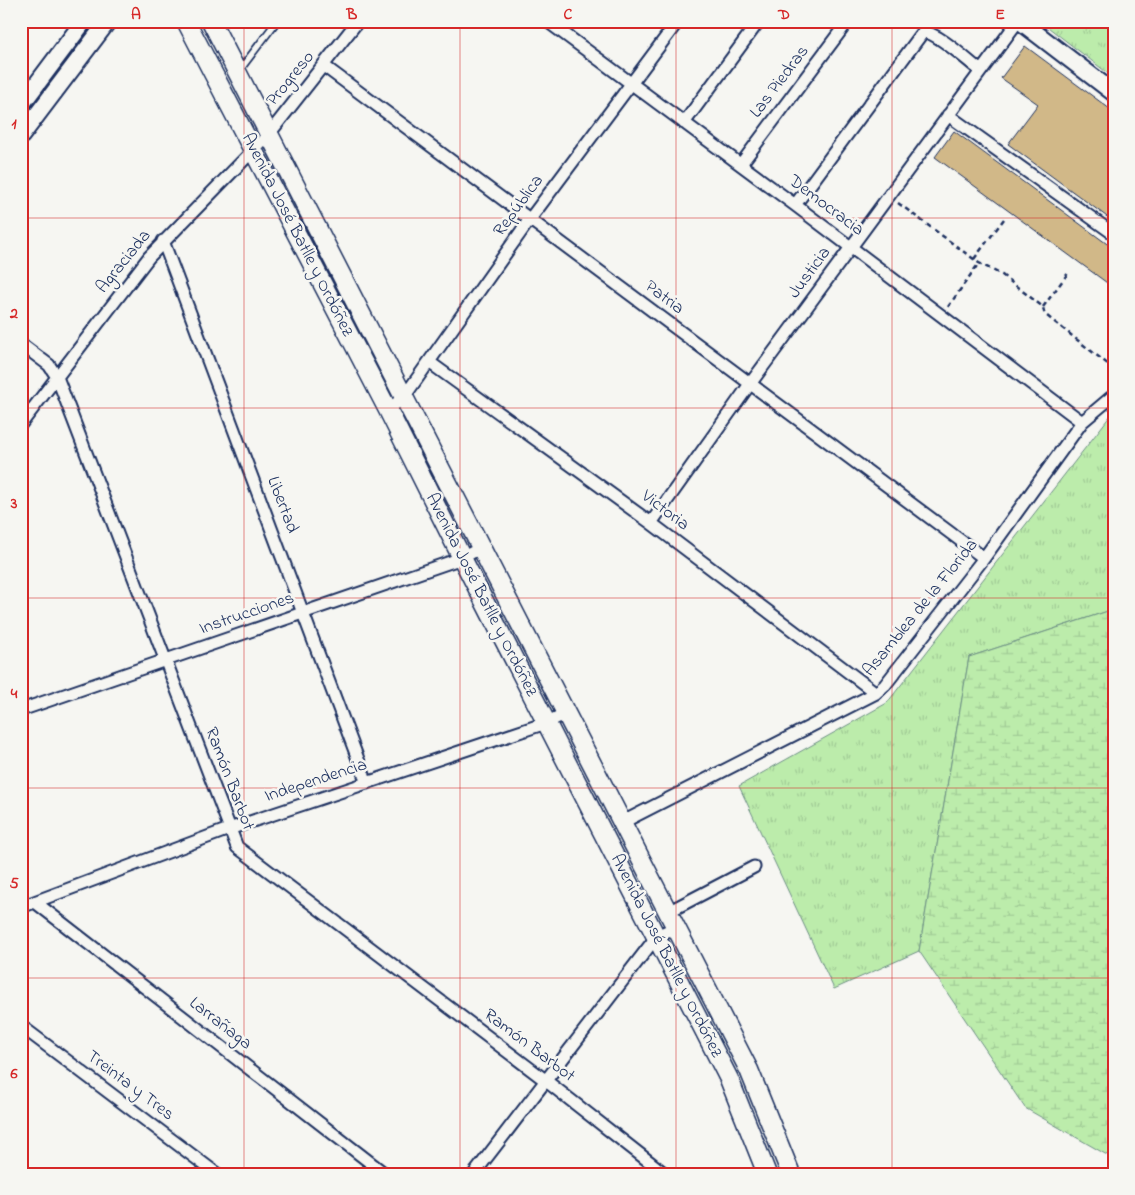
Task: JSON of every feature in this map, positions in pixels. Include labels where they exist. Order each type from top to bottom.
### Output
[{"type":"main road","name":"Avenida José Batlle y Ordóñez","points":[[186,21],[388,410],[729,1080],[767,1174]]},
{"type":"main road","name":"Avenida José Batlle y Ordóñez","points":[[211,21],[749,1070],[791,1174]]},
{"type":"street","points":[[21,105],[84,21]]},
{"type":"street","name":"Progreso","points":[[269,134],[358,21]]},
{"type":"street","name":"Democracia","points":[[547,21],[796,205],[1082,422]]},
{"type":"street","name":"República","points":[[388,410],[404,397],[530,219],[678,21]]},
{"type":"street","points":[[684,122],[759,21]]},
{"type":"street","name":"Las Piedras","points":[[741,164],[848,21]]},
{"type":"street","points":[[1019,21],[1114,93]]},
{"type":"street","name":"Justicia","points":[[651,523],[750,384],[1019,21]]},
{"type":"street","points":[[21,136],[105,22]]},
{"type":"street","points":[[796,205],[923,32],[936,36],[981,71]]},
{"type":"street","name":"Patria","points":[[324,66],[984,558]]},
{"type":"street","points":[[948,115],[1114,234]]},
{"type":"street","name":"Agraciada","points":[[21,424],[163,241],[269,134]]},
{"type":"street","name":"Libertad","points":[[163,241],[367,783]]},
{"type":"street","name":"Ramón Barbot","points":[[21,344],[49,365],[57,376],[164,661],[237,847],[545,1080],[665,1174]]},
{"type":"street","name":"Victoria","points":[[429,362],[651,523],[876,692]]},
{"type":"street","name":"Asamblea de la Florida","points":[[622,822],[885,686],[984,558],[1082,422],[1114,395]]},
{"type":"street","name":"Instrucciones","points":[[21,710],[462,558],[482,547]]},
{"type":"street","name":"Independencia","points":[[21,907],[229,829],[546,723],[566,713]]},
{"type":"street","points":[[474,1174],[656,936],[672,919],[754,867]]},
{"type":"street","name":"Larrañaga","points":[[34,902],[385,1174]]},
{"type":"street","name":"Treinta y Tres","points":[[21,1026],[217,1174]]},
{"type":"street","points":[[760,1155],[781,1146]]},
{"type":"lane","points":[[237,72],[277,21]]},
{"type":"path","points":[[889,196],[974,260],[1002,275],[1044,307]]},
{"type":"path","points":[[974,260],[1004,219]]},
{"type":"path","points":[[942,315],[979,263]]},
{"type":"path","points":[[1069,272],[1044,307],[1044,312],[1114,369]]},
{"type":"green space","points":[[1040,21],[1114,21],[1114,78]]},
{"type":"green space","points":[[1114,411],[1114,609],[969,657],[919,951],[834,989],[739,786],[887,703]]},
{"type":"green space","points":[[1114,609],[1114,1151],[1107,1155],[1025,1108],[919,951],[969,657]]},
{"type":"building","points":[[1025,46],[1114,112],[1114,222],[1008,144],[1038,104],[1001,78]]},
{"type":"building","points":[[954,131],[1114,249],[1114,288],[935,157]]}]
